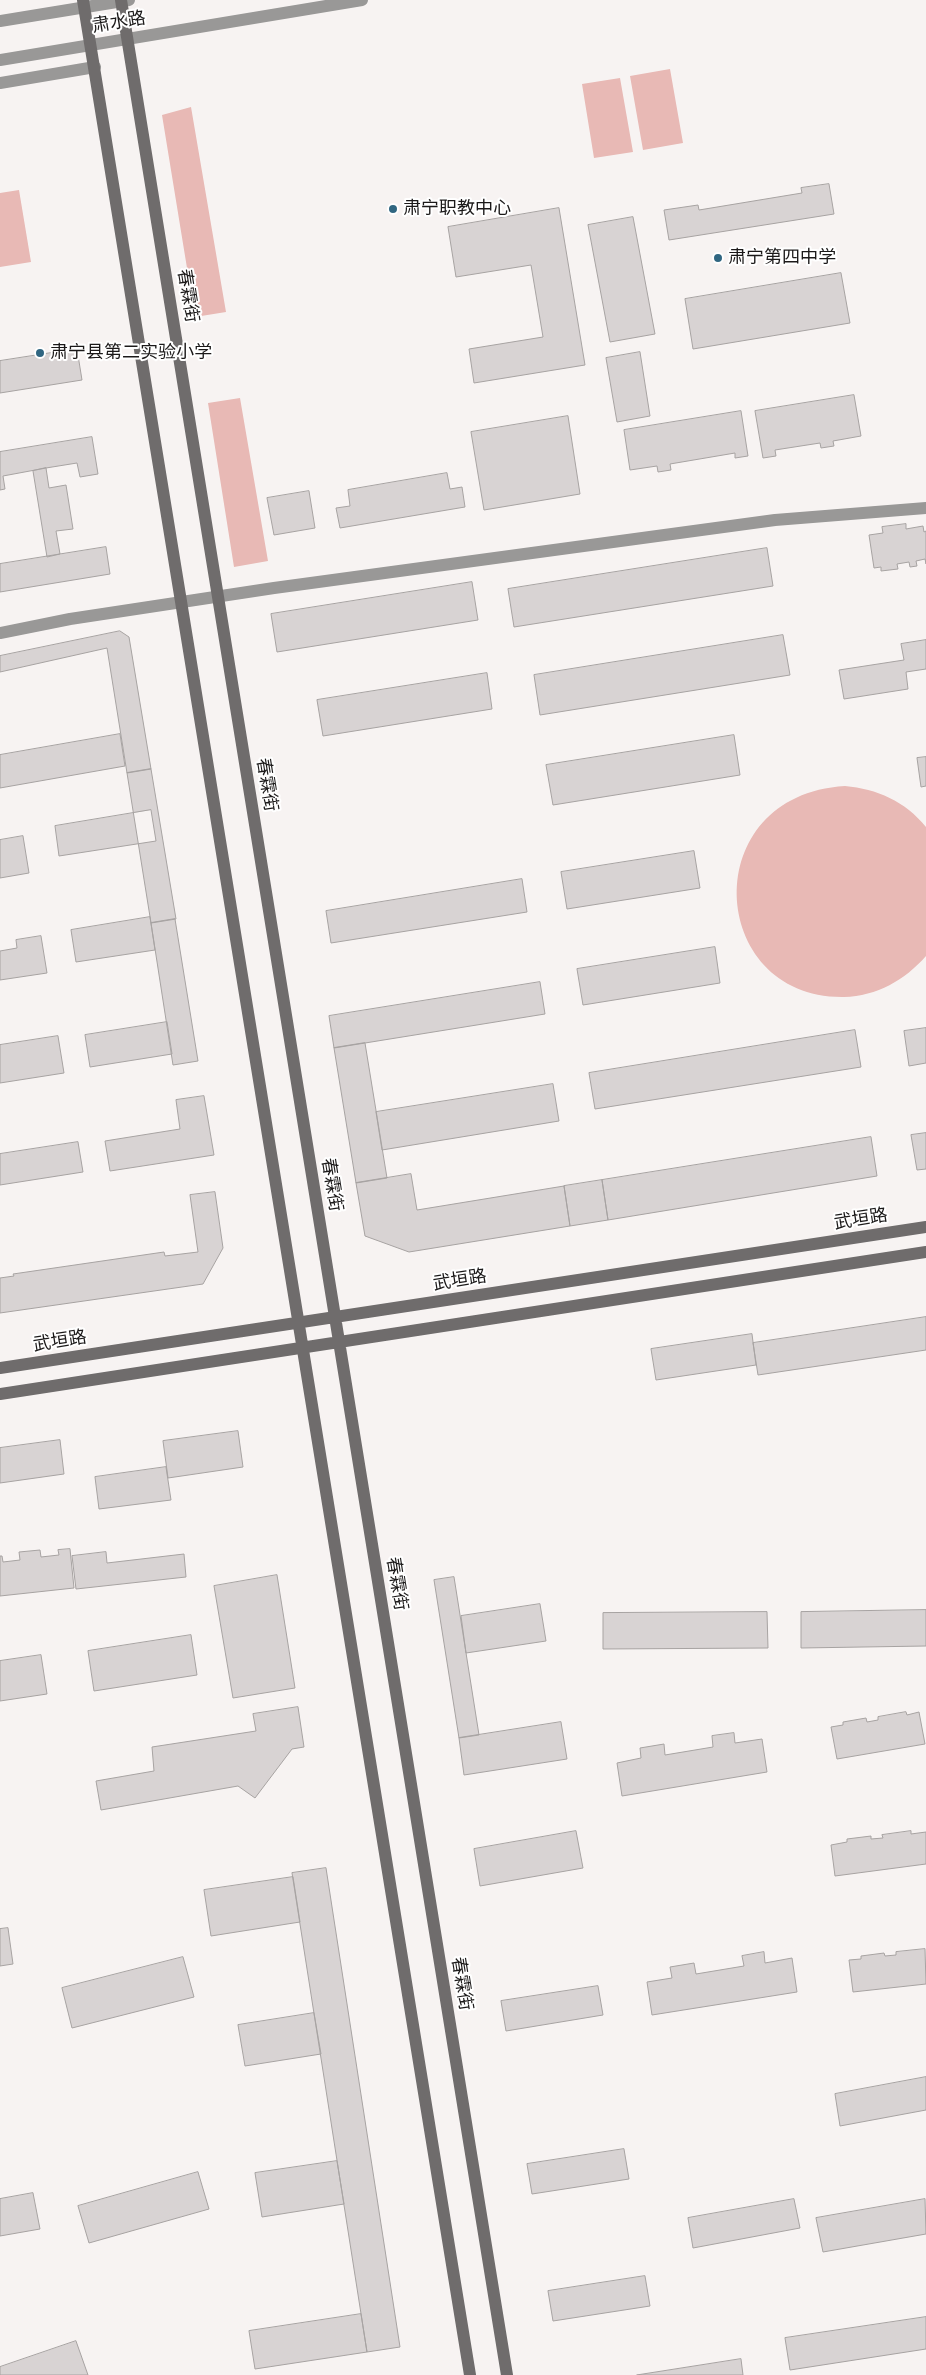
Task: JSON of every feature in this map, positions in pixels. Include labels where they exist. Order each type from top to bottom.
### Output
[{"type":"main road","name":"春霖街","points":[[124,0],[127,39],[507,2375]]},
{"type":"main road","points":[[84,4],[470,2375]]},
{"type":"main road","name":"武垣路","points":[[0,1368],[926,1227]]},
{"type":"main road","points":[[0,1394],[926,1252]]},
{"type":"street","name":"肃水路","points":[[0,21],[84,4],[124,0]]},
{"type":"street","name":"肃水路","points":[[0,60],[362,0]]},
{"type":"street","points":[[0,83],[94,67]]},
{"type":"street","points":[[0,633],[70,618],[775,520],[926,508]]},
{"type":"shaded area","points":[[670,69],[683,143],[643,150],[630,76]]},
{"type":"shaded area","points":[[620,78],[633,152],[594,158],[582,84]]},
{"type":"shaded area","points":[[191,107],[226,312],[195,317],[162,115]]},
{"type":"shaded area","points":[[19,190],[31,262],[0,267],[0,193]]},
{"type":"shaded area","points":[[240,398],[268,561],[234,567],[208,403]]},
{"type":"shaded area","points":[[845,786],[879,793],[900,803],[926,827],[926,956],[918,965],[890,985],[868,994],[844,997],[799,989],[765,966],[745,933],[737,896],[743,857],[762,823],[796,798]]},
{"type":"building","points":[[829,184],[834,214],[669,240],[664,210],[698,205],[699,210],[802,193],[801,188]]},
{"type":"building","points":[[559,208],[585,365],[474,383],[469,349],[543,337],[531,265],[456,277],[448,227]]},
{"type":"building","points":[[633,217],[655,334],[610,342],[588,225]]},
{"type":"building","points":[[841,273],[850,323],[693,349],[685,299]]},
{"type":"building","points":[[77,349],[82,380],[0,393],[0,361]]},
{"type":"building","points":[[640,352],[650,416],[617,422],[606,358]]},
{"type":"building","points":[[854,395],[861,436],[833,441],[834,446],[821,448],[820,443],[775,450],[776,456],[763,458],[755,411]]},
{"type":"building","points":[[741,411],[748,456],[735,458],[735,453],[670,464],[671,470],[658,472],[657,466],[630,470],[624,430]]},
{"type":"building","points":[[568,416],[580,494],[484,510],[471,432]]},
{"type":"building","points":[[92,437],[98,474],[80,477],[77,463],[46,468],[3,476],[5,489],[0,490],[0,452]]},
{"type":"building","points":[[46,468],[49,488],[66,485],[73,529],[56,531],[60,554],[47,557],[33,471]]},
{"type":"building","points":[[447,473],[450,489],[462,487],[465,507],[340,528],[336,508],[350,506],[348,490]]},
{"type":"building","points":[[309,491],[315,528],[274,535],[267,498]]},
{"type":"building","points":[[906,524],[906,529],[923,526],[924,532],[926,531],[926,564],[925,559],[916,561],[917,566],[910,567],[909,562],[897,564],[898,569],[881,571],[881,567],[874,568],[869,535],[883,533],[882,527]]},
{"type":"building","points":[[106,547],[110,574],[0,592],[0,564]]},
{"type":"building","points":[[767,548],[773,586],[514,627],[508,589]]},
{"type":"building","points":[[472,582],[478,620],[277,652],[271,614]]},
{"type":"building","points":[[120,631],[129,637],[151,769],[127,773],[107,648],[0,672],[0,656]]},
{"type":"building","points":[[783,635],[790,675],[540,715],[534,675]]},
{"type":"building","points":[[926,640],[926,669],[906,672],[908,689],[844,699],[839,670],[904,660],[901,644]]},
{"type":"building","points":[[487,673],[492,709],[323,736],[317,700]]},
{"type":"building","points":[[120,734],[125,766],[0,788],[0,755]]},
{"type":"building","points":[[734,735],[740,775],[553,805],[546,765]]},
{"type":"building","points":[[926,757],[926,786],[921,787],[917,758]]},
{"type":"building","points":[[151,769],[176,919],[151,923],[127,773]]},
{"type":"building","points":[[151,810],[156,841],[59,856],[55,826]]},
{"type":"building","points":[[23,836],[29,873],[0,878],[0,840]]},
{"type":"building","points":[[694,851],[700,888],[567,909],[561,872]]},
{"type":"building","points":[[522,879],[527,912],[331,943],[326,911]]},
{"type":"building","points":[[150,917],[155,950],[76,962],[71,930]]},
{"type":"building","points":[[175,919],[198,1061],[173,1065],[151,923]]},
{"type":"building","points":[[41,936],[47,973],[0,980],[0,951],[17,948],[16,940]]},
{"type":"building","points":[[715,947],[720,983],[583,1005],[577,969]]},
{"type":"building","points":[[540,982],[545,1014],[334,1048],[329,1016]]},
{"type":"building","points":[[167,1022],[172,1054],[90,1067],[85,1035]]},
{"type":"building","points":[[926,1028],[926,1063],[909,1066],[904,1031]]},
{"type":"building","points":[[855,1030],[861,1067],[595,1109],[589,1073]]},
{"type":"building","points":[[58,1036],[64,1073],[0,1083],[0,1045]]},
{"type":"building","points":[[365,1043],[387,1178],[356,1183],[334,1048]]},
{"type":"building","points":[[553,1084],[559,1121],[382,1150],[376,1112]]},
{"type":"building","points":[[204,1096],[214,1155],[110,1171],[105,1141],[180,1129],[176,1100]]},
{"type":"building","points":[[926,1133],[926,1169],[917,1170],[911,1135]]},
{"type":"building","points":[[871,1137],[877,1176],[608,1220],[602,1180]]},
{"type":"building","points":[[78,1142],[83,1172],[0,1185],[0,1154]]},
{"type":"building","points":[[411,1174],[417,1210],[564,1186],[570,1226],[409,1252],[365,1236],[356,1183]]},
{"type":"building","points":[[602,1180],[608,1220],[570,1226],[564,1186]]},
{"type":"building","points":[[215,1192],[223,1248],[203,1284],[0,1313],[0,1278],[14,1276],[13,1274],[164,1252],[165,1256],[198,1252],[190,1195]]},
{"type":"building","points":[[926,1317],[926,1350],[758,1375],[753,1343]]},
{"type":"building","points":[[752,1334],[756,1365],[656,1380],[651,1349]]},
{"type":"building","points":[[238,1431],[243,1467],[168,1478],[163,1441]]},
{"type":"building","points":[[60,1440],[64,1474],[0,1483],[0,1448]]},
{"type":"building","points":[[166,1467],[171,1500],[99,1509],[95,1477]]},
{"type":"building","points":[[70,1549],[74,1588],[0,1596],[0,1556],[2,1556],[3,1562],[20,1560],[19,1552],[40,1550],[41,1557],[59,1555],[58,1550]]},
{"type":"building","points":[[106,1552],[107,1563],[184,1554],[186,1577],[76,1589],[72,1556]]},
{"type":"building","points":[[277,1575],[295,1688],[233,1698],[214,1586]]},
{"type":"building","points":[[454,1577],[479,1735],[459,1738],[434,1580]]},
{"type":"building","points":[[540,1604],[546,1641],[466,1653],[461,1616]]},
{"type":"building","points":[[926,1610],[926,1646],[801,1648],[801,1612]]},
{"type":"building","points":[[767,1612],[768,1648],[603,1649],[603,1613]]},
{"type":"building","points":[[191,1635],[197,1675],[94,1691],[88,1651]]},
{"type":"building","points":[[41,1655],[47,1694],[0,1701],[0,1661]]},
{"type":"building","points":[[298,1707],[304,1747],[292,1749],[255,1798],[238,1786],[101,1810],[96,1781],[154,1771],[152,1747],[256,1731],[253,1714]]},
{"type":"building","points":[[906,1712],[907,1715],[919,1712],[925,1744],[837,1759],[831,1727],[843,1725],[843,1722],[866,1718],[867,1722],[878,1720],[878,1717]]},
{"type":"building","points":[[561,1722],[567,1759],[464,1775],[459,1738]]},
{"type":"building","points":[[734,1733],[735,1743],[762,1739],[767,1772],[622,1796],[617,1763],[641,1758],[640,1748],[664,1744],[665,1755],[713,1747],[712,1736]]},
{"type":"building","points":[[576,1831],[583,1868],[480,1886],[474,1849]]},
{"type":"building","points":[[911,1831],[911,1834],[926,1832],[926,1864],[835,1876],[831,1845],[847,1842],[847,1839],[871,1836],[871,1839],[883,1838],[882,1835]]},
{"type":"building","points":[[326,1868],[400,2347],[367,2352],[292,1873]]},
{"type":"building","points":[[293,1877],[300,1922],[211,1936],[204,1890]]},
{"type":"building","points":[[8,1928],[13,1964],[0,1966],[0,1929]]},
{"type":"building","points":[[925,1949],[926,1984],[853,1992],[849,1960],[861,1959],[861,1956],[884,1953],[885,1956],[896,1955],[896,1952]]},
{"type":"building","points":[[764,1952],[765,1963],[792,1958],[797,1992],[652,2015],[647,1982],[672,1978],[670,1967],[694,1963],[696,1974],[744,1966],[742,1956]]},
{"type":"building","points":[[183,1957],[194,1997],[72,2028],[62,1988]]},
{"type":"building","points":[[598,1986],[603,2015],[506,2031],[501,2001]]},
{"type":"building","points":[[314,2013],[321,2054],[245,2066],[238,2025]]},
{"type":"building","points":[[926,2077],[926,2110],[840,2126],[835,2094]]},
{"type":"building","points":[[624,2149],[629,2179],[532,2194],[527,2164]]},
{"type":"building","points":[[337,2161],[344,2204],[262,2217],[255,2173]]},
{"type":"building","points":[[198,2172],[209,2209],[89,2243],[78,2206]]},
{"type":"building","points":[[33,2193],[40,2229],[0,2236],[0,2199]]},
{"type":"building","points":[[794,2199],[800,2228],[693,2248],[688,2218]]},
{"type":"building","points":[[925,2199],[926,2234],[823,2252],[816,2218]]},
{"type":"building","points":[[645,2276],[650,2306],[553,2321],[548,2291]]},
{"type":"building","points":[[361,2314],[367,2352],[255,2369],[249,2331]]},
{"type":"building","points":[[926,2317],[926,2349],[790,2370],[785,2338]]},
{"type":"building","points":[[76,2341],[88,2375],[0,2375],[0,2367]]},
{"type":"building","points":[[741,2359],[743,2375],[637,2375]]},
{"type":"place","name":"肃宁职教中心","points":[[393,209]]},
{"type":"place","name":"肃宁第四中学","points":[[718,258]]},
{"type":"place","name":"肃宁县第二实验小学","points":[[40,353]]}]
